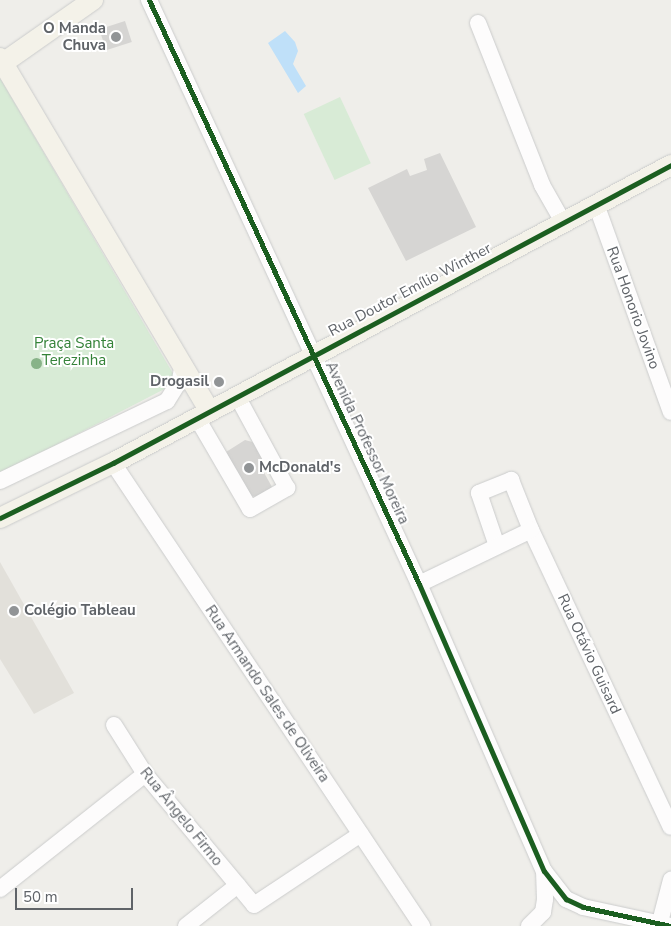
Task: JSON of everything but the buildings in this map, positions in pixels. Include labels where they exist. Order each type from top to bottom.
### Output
[{"type":"main road","points":[[93,0],[1,62],[183,363],[203,414]]},
{"type":"main road","name":"Rua Doutor Emílio Winther","points":[[0,518],[113,463],[671,165]]},
{"type":"street","name":"Avenida Professor Moreira","points":[[149,0],[312,357],[419,584],[544,871]]},
{"type":"street","points":[[478,23],[542,185],[563,222]]},
{"type":"street","name":"Rua Honorio Jovino","points":[[596,204],[671,412]]},
{"type":"street","points":[[0,481],[167,401],[180,380],[183,363]]},
{"type":"street","points":[[203,414],[250,509],[287,488],[237,396]]},
{"type":"street","name":"Rua Armando Sales de Oliveira","points":[[113,463],[422,926]]},
{"type":"street","name":"Rua Otávio Guisard","points":[[497,546],[479,493],[511,480],[531,530],[671,827]]},
{"type":"street","points":[[419,584],[531,530]]},
{"type":"street","name":"Rua Ângelo Firmo","points":[[114,725],[144,774],[254,905],[361,834]]},
{"type":"street","points":[[0,889],[144,774]]},
{"type":"street","points":[[544,871],[566,899],[582,907],[663,926],[671,880]]},
{"type":"street","points":[[529,926],[543,912],[545,899],[544,871]]},
{"type":"street","points":[[186,926],[238,885]]},
{"type":"shaded area","name":"Colégio Tableau","points":[[0,562],[74,693],[34,714],[0,659]]},
{"type":"green space","name":"Praça Santa Terezinha","points":[[0,78],[178,382],[0,474]]},
{"type":"green space","points":[[340,97],[371,163],[335,180],[304,114]]},
{"type":"water","points":[[285,31],[295,42],[298,51],[293,64],[306,86],[298,93],[268,43]]},
{"type":"cycle path","points":[[149,0],[419,584],[544,871],[566,899],[583,907],[671,926]]},
{"type":"cycle path","points":[[0,518],[113,463],[671,165]]},
{"type":"place","name":"O Manda Chuva","points":[[116,37]]},
{"type":"place","name":"Drogasil","points":[[219,382]]},
{"type":"place","name":"McDonald's","points":[[249,468]]},
{"type":"place","name":"Colégio Tableau","points":[[14,611]]}]
